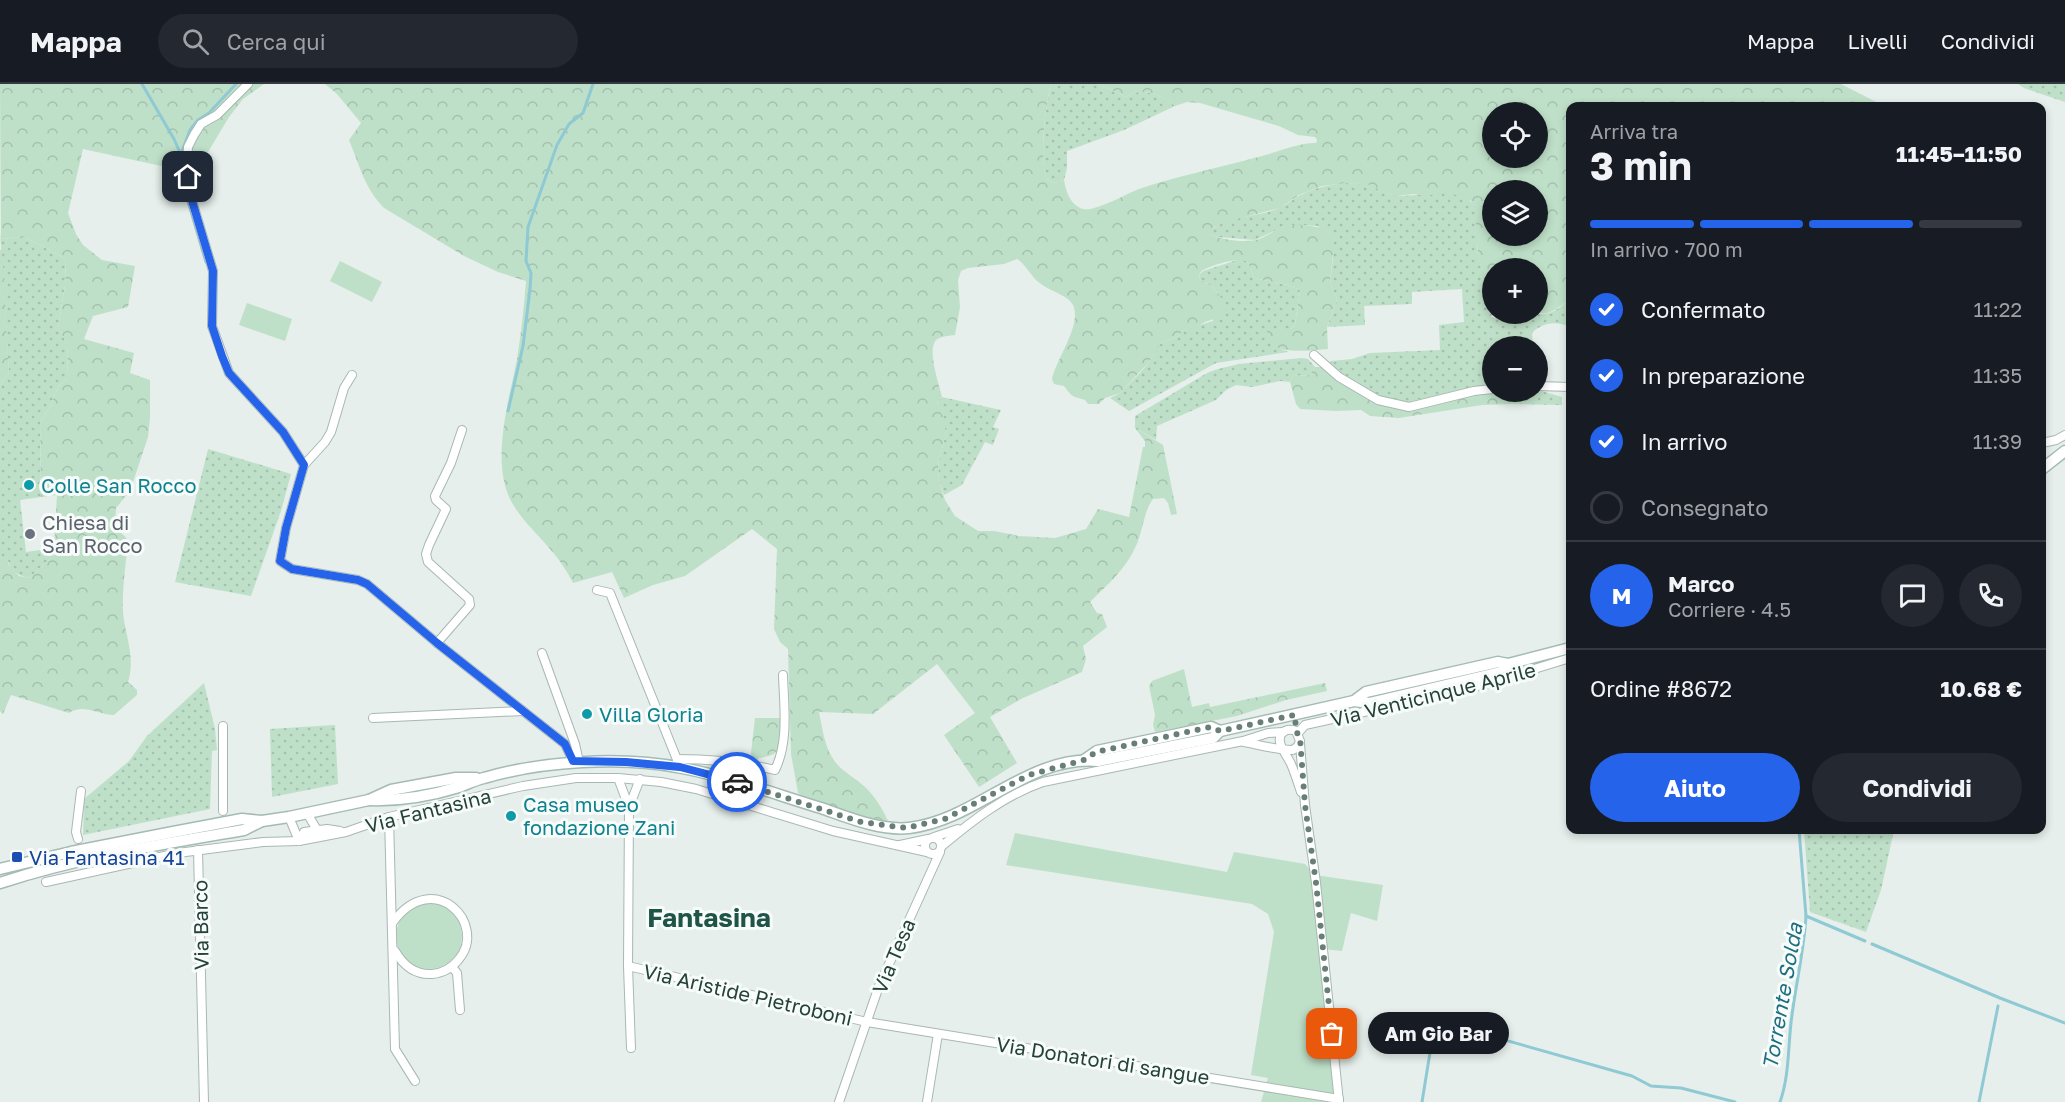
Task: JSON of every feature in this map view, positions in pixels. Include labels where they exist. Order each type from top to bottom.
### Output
[{"type":"street","points":[[248,84],[217,115],[201,124],[194,135],[188,147],[187,161],[190,194],[213,271],[212,326],[229,373],[283,432],[304,465]]},
{"type":"street","points":[[1314,355],[1339,377],[1378,400],[1409,407],[1482,390]]},
{"type":"street","points":[[352,375],[344,388],[331,432],[304,465],[286,528],[280,561],[292,569],[358,580],[367,584],[437,643],[565,744],[576,761]]},
{"type":"street","points":[[1548,386],[1566,387]]},
{"type":"street","points":[[437,643],[470,605],[469,599],[428,562],[426,554],[446,510],[435,496],[452,463],[462,430]]},
{"type":"street","points":[[2046,442],[2065,435]]},
{"type":"street","points":[[2046,466],[2065,451]]},
{"type":"street","points":[[597,590],[610,592],[678,763],[716,760],[745,763],[775,770],[781,758],[784,743],[783,675]]},
{"type":"street","name":"Via Venticinque Aprile","points":[[678,763],[861,822],[906,828],[945,819],[1029,775],[1084,760],[1098,761],[1213,738],[1220,731],[1354,701],[1369,703],[1501,672],[1508,664],[1566,649]]},
{"type":"street","points":[[542,653],[575,744],[576,761]]},
{"type":"street","name":"Via Venticinque Aprile","points":[[1297,732],[1305,725],[1472,688],[1566,659]]},
{"type":"street","points":[[373,718],[523,711]]},
{"type":"street","points":[[1295,715],[1339,1100]]},
{"type":"street","points":[[1279,719],[1283,732],[1280,742],[1292,765],[1305,805]]},
{"type":"street","points":[[223,726],[223,811]]},
{"type":"street","points":[[965,826],[931,838],[924,845],[928,853],[933,855],[965,826],[1019,790],[1043,782],[1243,741],[1290,729],[1297,732]]},
{"type":"street","points":[[1243,741],[1275,749],[1293,750],[1300,744]]},
{"type":"street","name":"Via Fantasina","points":[[0,869],[71,852],[242,819],[262,821],[289,817],[369,800],[391,790],[456,777],[485,777],[576,761],[678,763]]},
{"type":"street","name":"Via Fantasina","points":[[299,841],[346,832],[389,817],[523,786],[576,778],[618,778],[662,782],[696,789],[833,831],[928,853]]},
{"type":"street","name":"Via Aristide Pietroboni","points":[[618,778],[629,807]]},
{"type":"street","name":"Via Aristide Pietroboni","points":[[631,1048],[628,966],[629,807],[640,779]]},
{"type":"street","points":[[78,839],[76,832],[81,791]]},
{"type":"street","points":[[299,841],[303,832],[317,830],[307,813]]},
{"type":"street","points":[[289,817],[299,841]]},
{"type":"street","points":[[389,817],[395,1049],[415,1082]]},
{"type":"street","name":"Via Fantasina","points":[[0,883],[74,863],[244,830],[262,821]]},
{"type":"street","name":"Via Fantasina","points":[[317,830],[346,832]]},
{"type":"street","points":[[931,838],[939,840],[941,849]]},
{"type":"street","name":"Via Fantasina","points":[[896,846],[931,838]]},
{"type":"street","points":[[46,882],[198,850],[263,842],[299,841]]},
{"type":"street","name":"Via Tesa","points":[[839,1102],[879,986],[941,849]]},
{"type":"street","name":"Via Barco","points":[[198,850],[204,1102]]},
{"type":"street","name":"Via Tesa","points":[[926,879],[928,853]]},
{"type":"street","points":[[393,922],[402,910],[413,902],[426,898],[440,900],[453,906],[462,917],[467,930],[467,944],[461,957],[452,967],[440,973],[426,974],[412,971],[401,962],[394,950]]},
{"type":"street","name":"Via Aristide Pietroboni","points":[[628,966],[867,1022]]},
{"type":"street","points":[[452,967],[457,973],[460,1010]]},
{"type":"street","name":"Via Donatori di sangue","points":[[867,1022],[1339,1100]]},
{"type":"street","points":[[927,1102],[939,1034]]},
{"type":"green space","points":[[0,84],[264,84],[243,99],[208,152],[192,158],[166,167],[83,149],[68,213],[76,234],[83,245],[102,260],[135,266],[128,307],[93,316],[84,339],[134,353],[130,373],[150,380],[148,437],[130,491],[116,508],[115,526],[128,540],[123,612],[131,664],[128,682],[137,690],[137,695],[114,715],[86,709],[69,713],[11,695],[3,714],[0,711],[0,565],[8,558],[8,564],[19,576],[29,578],[48,561],[54,548],[57,495],[41,497],[40,422],[50,407],[58,387],[67,378],[68,345],[58,328],[65,285],[66,259],[25,237],[1,239]]},
{"type":"green space","points":[[325,84],[1051,84],[1044,132],[1043,160],[1047,180],[1056,183],[1064,180],[1067,193],[1072,201],[1083,209],[1088,209],[1154,184],[1295,146],[1316,143],[1317,140],[1315,137],[1298,135],[1279,126],[1200,103],[1187,102],[1175,106],[1158,95],[1144,92],[1126,97],[1098,84],[1841,84],[1876,102],[1566,102],[1566,303],[1548,313],[1548,258],[1482,258],[1482,268],[1478,257],[1475,211],[1471,201],[1463,197],[1439,193],[1427,196],[1414,194],[1395,196],[1380,191],[1372,185],[1346,183],[1322,186],[1299,195],[1280,208],[1229,221],[1214,227],[1208,234],[1225,239],[1250,241],[1282,227],[1293,225],[1329,230],[1334,243],[1330,283],[1337,299],[1327,327],[1328,349],[1301,351],[1281,349],[1273,345],[1268,340],[1267,331],[1291,329],[1295,325],[1300,290],[1288,285],[1254,278],[1247,261],[1225,262],[1203,270],[1199,279],[1213,287],[1223,300],[1225,309],[1220,317],[1184,330],[1178,336],[1161,343],[1149,362],[1120,393],[1105,398],[1099,404],[1088,404],[1085,400],[1071,395],[1064,386],[1054,384],[1052,379],[1073,327],[1074,307],[1069,300],[1040,283],[1017,259],[1004,264],[968,268],[961,271],[958,280],[960,307],[955,335],[937,339],[933,349],[942,397],[937,402],[946,433],[938,465],[939,481],[945,500],[955,516],[978,531],[1055,538],[1086,529],[1098,509],[1129,517],[1143,447],[1145,447],[1145,441],[1135,428],[1163,445],[1177,514],[1171,515],[1164,498],[1153,499],[1131,556],[1115,577],[1090,602],[1097,613],[1102,614],[1107,627],[1083,646],[1086,659],[1082,672],[1021,699],[990,717],[1017,763],[979,787],[944,735],[975,713],[937,664],[873,714],[819,712],[825,741],[835,762],[871,793],[888,821],[807,799],[798,793],[791,754],[788,649],[780,642],[774,629],[777,549],[752,529],[685,576],[653,585],[624,598],[612,572],[573,583],[557,557],[518,513],[510,499],[502,466],[503,429],[518,350],[526,281],[498,272],[464,256],[384,208],[367,184],[349,140],[361,123],[337,94]]},
{"type":"green space","points":[[1051,84],[1098,84],[1126,97],[1138,92],[1151,93],[1175,106],[1124,130],[1067,151],[1064,180],[1056,183],[1047,180],[1043,160],[1045,118]]},
{"type":"green space","points":[[2018,84],[2065,84],[2065,102],[2024,88]]},
{"type":"green space","points":[[1346,183],[1363,183],[1394,195],[1444,193],[1463,196],[1470,201],[1476,212],[1477,249],[1482,268],[1482,324],[1548,324],[1548,313],[1566,303],[1566,326],[1555,323],[1545,325],[1532,333],[1532,336],[1482,336],[1482,392],[1395,405],[1339,377],[1331,361],[1352,359],[1370,353],[1440,350],[1439,325],[1464,322],[1462,289],[1412,292],[1412,304],[1364,306],[1365,325],[1327,327],[1337,299],[1330,283],[1333,258],[1318,226],[1283,227],[1255,240],[1207,234],[1214,227],[1232,219],[1272,211],[1318,188]]},
{"type":"green space","points":[[0,232],[1,239],[25,237],[66,259],[65,285],[58,328],[68,345],[67,378],[58,387],[50,407],[40,422],[41,497],[20,500],[26,552],[54,548],[48,561],[29,578],[15,572],[8,563],[8,559],[0,565],[0,385],[9,373]]},
{"type":"green space","points":[[2,249],[9,373],[0,385],[0,250]]},
{"type":"green space","points":[[1240,259],[1247,261],[1254,278],[1288,285],[1300,290],[1295,325],[1291,329],[1278,329],[1277,347],[1288,352],[1216,363],[1129,411],[1110,398],[1120,393],[1140,373],[1161,343],[1178,336],[1184,330],[1213,321],[1218,293],[1213,287],[1199,279],[1200,274]]},
{"type":"green space","points":[[340,261],[382,282],[372,302],[330,281]]},
{"type":"green space","points":[[247,303],[292,319],[285,341],[239,325]]},
{"type":"green space","points":[[1308,359],[1315,367],[1310,375],[1293,376],[1290,382],[1280,381],[1252,387],[1236,385],[1226,390],[1216,400],[1157,426],[1156,440],[1135,428],[1135,416],[1207,373],[1239,364]]},
{"type":"green space","points":[[1331,361],[1339,377],[1395,405],[1453,391],[1482,392],[1482,402],[1512,402],[1512,404],[1482,405],[1399,418],[1370,416],[1361,410],[1300,409],[1296,404],[1290,382],[1293,376],[1310,375],[1315,367],[1323,367]]},
{"type":"green space","points":[[1548,393],[1562,397],[1562,405],[1512,404],[1512,402],[1548,402]]},
{"type":"green space","points":[[942,397],[1001,410],[993,427],[999,429],[993,445],[985,442],[962,485],[944,495],[939,481],[938,465],[946,433],[937,402]]},
{"type":"green space","points":[[208,449],[291,474],[281,511],[251,596],[175,582]]},
{"type":"green space","points":[[1184,669],[1192,707],[1209,703],[1210,707],[1325,683],[1327,691],[1286,700],[1237,716],[1155,732],[1153,725],[1155,715],[1149,686],[1152,681]]},
{"type":"green space","points":[[204,683],[215,729],[217,750],[212,751],[210,809],[83,835],[84,799],[129,761],[147,736]]},
{"type":"green space","points":[[755,718],[781,718],[781,740],[778,750],[774,754],[759,758],[756,762],[750,761]]},
{"type":"green space","points":[[335,725],[338,784],[272,797],[270,729]]},
{"type":"green space","points":[[1015,833],[1227,872],[1234,852],[1305,864],[1315,875],[1383,885],[1377,921],[1351,913],[1342,951],[1323,949],[1339,1102],[1261,1102],[1268,1078],[1251,1075],[1274,932],[1268,914],[1252,904],[1006,865]]},
{"type":"green space","points":[[1804,834],[1893,834],[1881,890],[1866,932],[1810,912]]},
{"type":"green space","points":[[429,903],[442,905],[452,913],[460,923],[462,936],[460,949],[452,959],[442,967],[429,969],[416,967],[406,959],[398,949],[396,936],[398,923],[406,913],[416,905]]},
{"type":"waterway","points":[[142,84],[181,155],[185,191],[206,262]]},
{"type":"waterway","points":[[181,154],[190,130],[236,84]]},
{"type":"waterway","points":[[508,411],[523,346],[530,289],[531,273],[526,261],[528,227],[557,145],[569,124],[583,113],[593,84]]},
{"type":"waterway","points":[[1799,834],[1806,916]]},
{"type":"waterway","name":"Torrente Solda","points":[[1780,1102],[1787,1073],[1791,1023],[1806,916],[1865,941]]},
{"type":"waterway","name":"Torrente Solda","points":[[1872,944],[2065,1023]]},
{"type":"waterway","points":[[1979,1102],[1998,1006]]},
{"type":"waterway","name":"Torrente Solda","points":[[1422,1102],[1434,1028],[1441,1022],[1632,1076],[1651,1086],[1681,1088],[1735,1102]]},
{"type":"way so far","points":[[737,782],[861,822],[906,828],[945,819],[1029,775],[1084,760],[1096,752],[1210,727],[1220,731],[1295,715],[1296,731],[1300,738],[1305,805],[1332,1034]]},
{"type":"place","name":"Colle San Rocco","points":[[29,485]]},
{"type":"place","name":"Chiesa di San Rocco","points":[[30,534]]},
{"type":"place","name":"Villa Gloria","points":[[587,714]]},
{"type":"place","name":"Casa museo fondazione Zani","points":[[511,816]]},
{"type":"place","name":"Via Fantasina 41","points":[[17,857]]},
{"type":"place","name":"Am Gio Bar","points":[[1332,1034]]},
{"type":"district","name":"Fantasina","points":[[709,917]]},
{"type":"route","points":[[188,177],[190,194],[214,276],[212,326],[222,356],[229,373],[238,385],[265,411],[293,444],[304,465],[281,547],[280,561],[292,569],[358,580],[367,584],[437,643],[565,744],[573,761],[626,762],[680,767],[737,782]]}]
